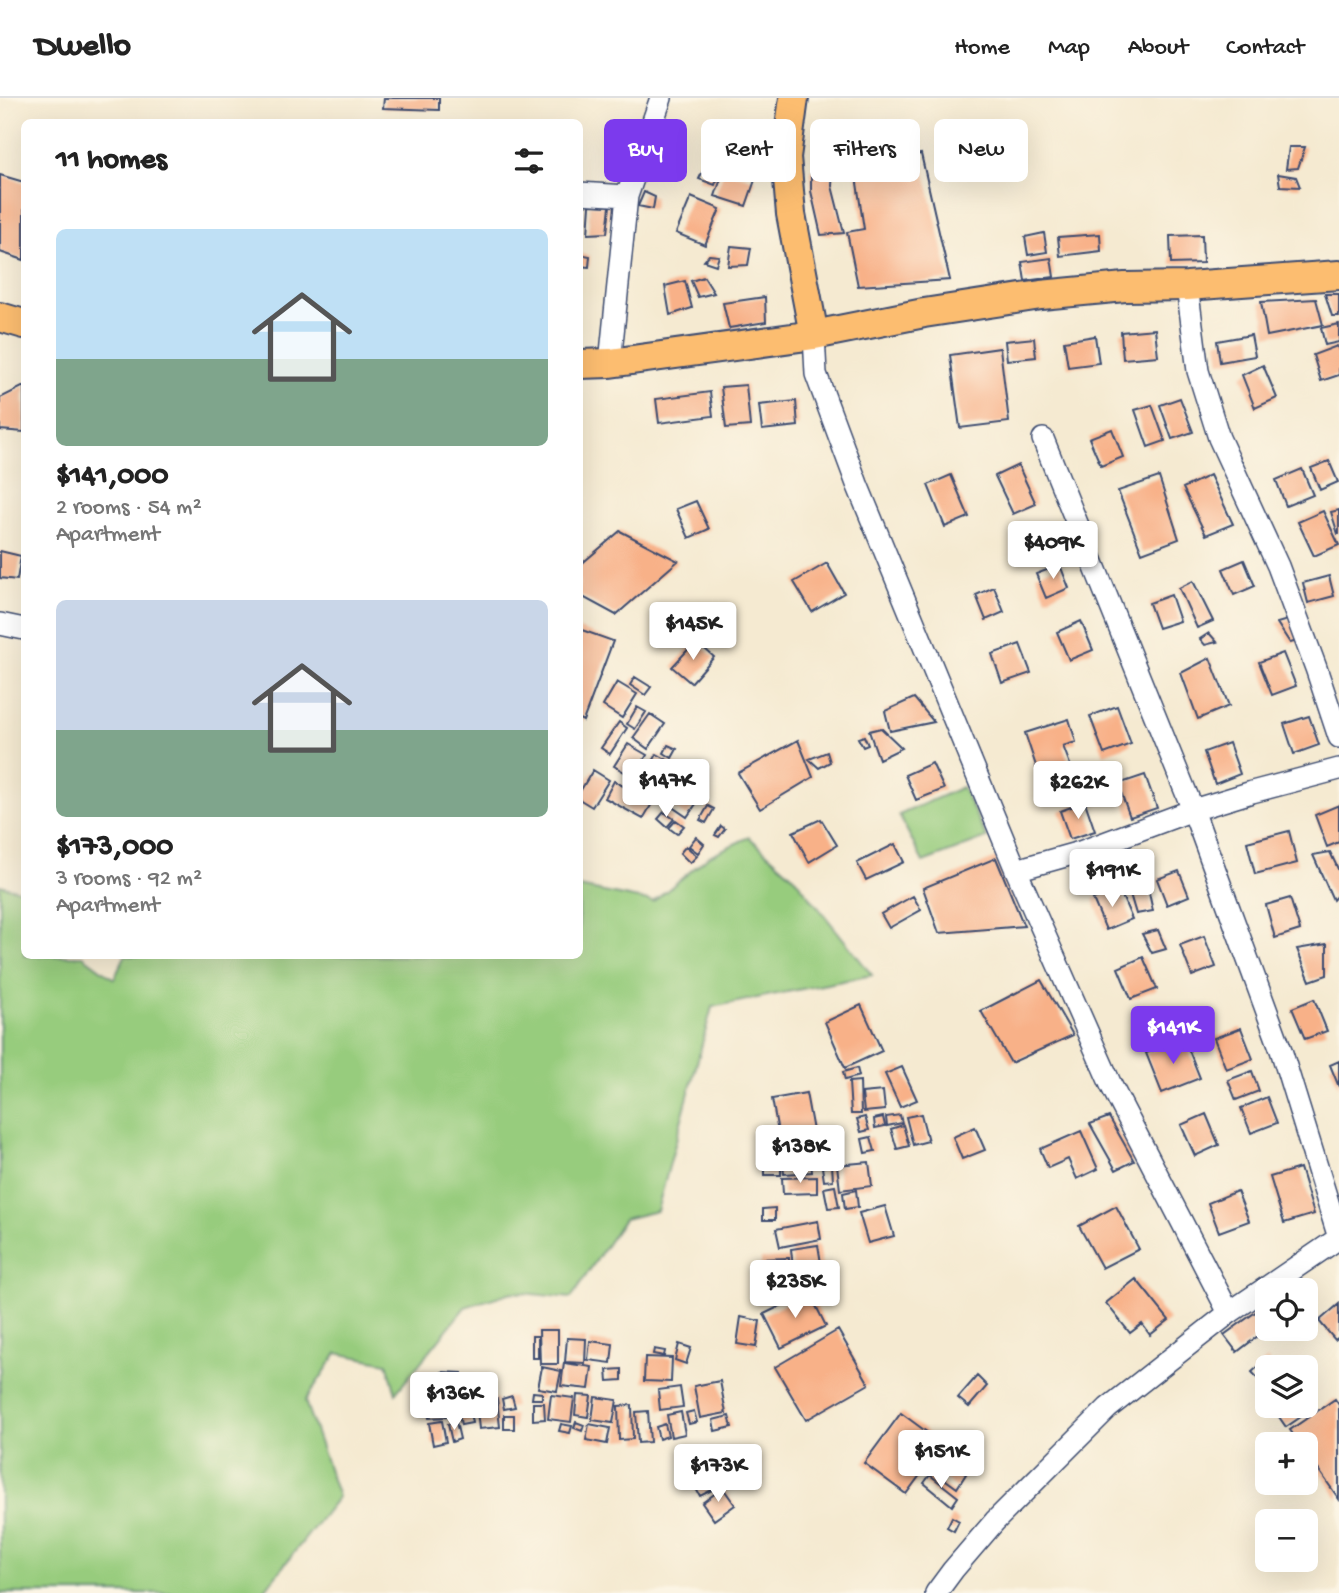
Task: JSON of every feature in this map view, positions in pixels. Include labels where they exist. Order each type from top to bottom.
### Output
[{"type":"main road","points":[[793,98],[786,157],[795,239],[814,335]]},
{"type":"main road","points":[[583,364],[610,363],[814,335],[924,313],[1041,295],[1125,287],[1187,286],[1339,275]]},
{"type":"main road","points":[[0,317],[21,323]]},
{"type":"street","points":[[610,363],[627,196],[661,98]]},
{"type":"street","points":[[583,192],[627,196]]},
{"type":"street","points":[[1187,286],[1198,371],[1219,438],[1278,566],[1339,737]]},
{"type":"street","points":[[814,335],[816,373],[857,484],[1016,870],[1111,1085],[1229,1313]]},
{"type":"street","points":[[936,1593],[995,1521],[1108,1408],[1229,1313],[1339,1238],[1281,1050],[1193,810],[1043,439]]},
{"type":"street","points":[[0,624],[21,628]]},
{"type":"street","points":[[1016,870],[1080,852],[1193,810],[1339,769]]},
{"type":"green space","points":[[962,787],[987,838],[923,862],[899,815]]},
{"type":"green space","points":[[749,837],[794,877],[872,975],[712,1007],[657,1211],[624,1219],[571,1298],[512,1292],[465,1307],[396,1393],[387,1363],[337,1353],[305,1401],[338,1497],[262,1593],[0,1593],[0,885],[21,890],[21,959],[87,959],[114,979],[124,959],[583,959],[583,888],[653,902],[709,856]]},
{"type":"building","points":[[384,98],[439,98],[439,110],[383,108]]},
{"type":"building","points":[[1289,147],[1305,147],[1298,168],[1286,169]]},
{"type":"building","points":[[921,154],[950,280],[858,286],[847,232],[864,229],[857,182],[920,182]]},
{"type":"building","points":[[1278,174],[1296,177],[1300,187],[1280,186]]},
{"type":"building","points":[[0,175],[21,181],[21,259],[0,252]]},
{"type":"building","points":[[720,182],[754,182],[746,206],[715,196]]},
{"type":"building","points":[[811,182],[832,182],[844,233],[821,235]]},
{"type":"building","points":[[644,192],[655,197],[653,209],[638,206]]},
{"type":"building","points":[[691,197],[720,209],[705,245],[676,233]]},
{"type":"building","points":[[590,205],[610,206],[607,233],[588,234]]},
{"type":"building","points":[[1044,233],[1047,252],[1028,255],[1025,237]]},
{"type":"building","points":[[1100,234],[1101,251],[1060,256],[1058,237]]},
{"type":"building","points":[[1202,235],[1203,263],[1171,264],[1170,236]]},
{"type":"building","points":[[731,246],[751,248],[748,265],[728,266]]},
{"type":"building","points":[[583,255],[590,256],[589,267],[583,266]]},
{"type":"building","points":[[709,255],[719,256],[716,265],[704,261]]},
{"type":"building","points":[[1051,258],[1054,277],[1025,281],[1022,262]]},
{"type":"building","points":[[704,277],[714,293],[698,297],[691,281]]},
{"type":"building","points":[[685,281],[692,308],[670,315],[665,286]]},
{"type":"building","points":[[1325,294],[1339,294],[1339,316],[1332,316]]},
{"type":"building","points":[[765,297],[766,322],[729,328],[723,303]]},
{"type":"building","points":[[1316,299],[1323,325],[1267,336],[1261,302]]},
{"type":"building","points":[[1339,324],[1339,342],[1325,345],[1321,328]]},
{"type":"building","points":[[1155,329],[1158,356],[1123,359],[1121,332]]},
{"type":"building","points":[[1251,335],[1255,356],[1220,362],[1217,341]]},
{"type":"building","points":[[1095,336],[1099,363],[1068,367],[1064,341]]},
{"type":"building","points":[[1034,338],[1036,357],[1007,360],[1005,341]]},
{"type":"building","points":[[1337,346],[1339,375],[1321,381],[1313,355]]},
{"type":"building","points":[[1000,348],[1009,422],[960,428],[950,355]]},
{"type":"building","points":[[1263,365],[1277,398],[1255,408],[1242,375]]},
{"type":"building","points":[[746,385],[750,426],[726,428],[721,387]]},
{"type":"building","points":[[21,388],[21,432],[0,430],[0,398]]},
{"type":"building","points":[[710,392],[713,416],[659,423],[656,399]]},
{"type":"building","points":[[1180,398],[1193,432],[1172,439],[1160,405]]},
{"type":"building","points":[[796,401],[798,426],[762,430],[759,405]]},
{"type":"building","points":[[1152,405],[1165,441],[1148,447],[1135,410]]},
{"type":"building","points":[[1112,429],[1123,457],[1101,466],[1089,438]]},
{"type":"building","points":[[1329,461],[1338,482],[1320,490],[1311,468]]},
{"type":"building","points":[[1018,465],[1036,504],[1013,514],[995,476]]},
{"type":"building","points":[[1302,469],[1313,495],[1286,506],[1276,480]]},
{"type":"building","points":[[951,475],[969,517],[945,527],[928,485]]},
{"type":"building","points":[[1210,475],[1233,524],[1206,535],[1183,488]]},
{"type":"building","points":[[1159,477],[1179,539],[1142,553],[1118,491]]},
{"type":"building","points":[[696,501],[709,529],[689,538],[676,509]]},
{"type":"building","points":[[1339,510],[1339,534],[1338,534],[1331,512]]},
{"type":"building","points":[[1323,511],[1339,545],[1314,556],[1298,522]]},
{"type":"building","points":[[620,531],[678,561],[616,615],[583,597],[583,563]]},
{"type":"building","points":[[0,551],[21,556],[17,580],[0,578]]},
{"type":"building","points":[[1244,560],[1255,586],[1234,595],[1223,569]]},
{"type":"building","points":[[827,563],[844,593],[812,612],[794,582]]},
{"type":"building","points":[[1060,565],[1069,588],[1046,598],[1036,574]]},
{"type":"building","points":[[1329,576],[1334,596],[1308,603],[1303,583]]},
{"type":"building","points":[[1193,581],[1213,621],[1197,628],[1179,588]]},
{"type":"building","points":[[994,587],[1004,612],[986,620],[976,595]]},
{"type":"building","points":[[1171,595],[1180,621],[1158,628],[1149,603]]},
{"type":"building","points":[[1291,619],[1298,641],[1290,643],[1277,623]]},
{"type":"building","points":[[1081,621],[1093,650],[1069,660],[1057,632]]},
{"type":"building","points":[[583,630],[613,641],[583,721]]},
{"type":"building","points":[[1209,633],[1217,642],[1205,645],[1200,639]]},
{"type":"building","points":[[696,641],[714,657],[691,683],[672,667]]},
{"type":"building","points":[[1020,644],[1031,673],[1002,683],[992,654]]},
{"type":"building","points":[[1283,653],[1296,686],[1272,695],[1259,662]]},
{"type":"building","points":[[1210,658],[1229,706],[1198,719],[1181,673]]},
{"type":"building","points":[[635,677],[651,687],[645,695],[630,685]]},
{"type":"building","points":[[617,682],[637,694],[622,718],[603,706]]},
{"type":"building","points":[[914,698],[934,722],[890,731],[885,711]]},
{"type":"building","points":[[1117,706],[1131,744],[1104,754],[1090,716]]},
{"type":"building","points":[[637,707],[646,712],[635,729],[627,724]]},
{"type":"building","points":[[650,714],[665,724],[648,749],[633,738]]},
{"type":"building","points":[[1309,716],[1319,745],[1294,754],[1284,724]]},
{"type":"building","points":[[1069,719],[1076,742],[1063,746],[1071,767],[1040,778],[1025,733]]},
{"type":"building","points":[[619,722],[627,728],[610,754],[601,748]]},
{"type":"building","points":[[881,728],[902,748],[879,759],[869,731]]},
{"type":"building","points":[[864,736],[868,745],[863,747],[858,738]]},
{"type":"building","points":[[798,740],[813,777],[760,809],[738,773]]},
{"type":"building","points":[[1229,743],[1240,774],[1215,784],[1204,752]]},
{"type":"building","points":[[628,744],[647,755],[633,777],[614,766]]},
{"type":"building","points":[[668,745],[677,749],[672,758],[664,753]]},
{"type":"building","points":[[827,752],[830,762],[819,768],[809,759]]},
{"type":"building","points":[[657,754],[680,767],[664,797],[641,784]]},
{"type":"building","points":[[932,763],[944,789],[916,800],[905,775]]},
{"type":"building","points":[[593,770],[609,780],[592,807],[583,801],[583,786]]},
{"type":"building","points":[[1145,775],[1157,808],[1130,817],[1118,784]]},
{"type":"building","points":[[614,781],[653,802],[643,819],[605,798]]},
{"type":"building","points":[[678,782],[700,798],[687,817],[665,802]]},
{"type":"building","points":[[1085,802],[1095,831],[1070,839],[1060,811]]},
{"type":"building","points":[[1339,805],[1339,842],[1327,847],[1315,815]]},
{"type":"building","points":[[708,806],[714,809],[706,823],[700,820]]},
{"type":"building","points":[[664,812],[674,819],[667,827],[658,819]]},
{"type":"building","points":[[821,819],[837,845],[809,862],[793,832]]},
{"type":"building","points":[[676,820],[684,826],[677,834],[669,828]]},
{"type":"building","points":[[721,826],[725,829],[719,837],[715,835]]},
{"type":"building","points":[[1289,831],[1297,863],[1255,874],[1247,842]]},
{"type":"building","points":[[696,837],[704,844],[698,853],[689,846]]},
{"type":"building","points":[[1124,842],[1142,867],[1123,873],[1103,854]]},
{"type":"building","points":[[895,844],[904,862],[866,880],[857,863]]},
{"type":"building","points":[[686,846],[697,856],[690,863],[680,853]]},
{"type":"building","points":[[1330,852],[1339,871],[1339,893],[1333,900],[1313,855]]},
{"type":"building","points":[[996,858],[1024,926],[939,933],[923,888]]},
{"type":"building","points":[[1179,871],[1189,896],[1167,905],[1157,879]]},
{"type":"building","points":[[1127,884],[1147,884],[1153,911],[1136,914]]},
{"type":"building","points":[[1119,889],[1132,919],[1106,930],[1093,899]]},
{"type":"building","points":[[913,896],[921,910],[889,928],[881,914]]},
{"type":"building","points":[[1290,898],[1300,930],[1275,938],[1266,905]]},
{"type":"building","points":[[1158,930],[1166,949],[1152,953],[1142,934]]},
{"type":"building","points":[[1204,936],[1216,967],[1192,976],[1180,945]]},
{"type":"building","points":[[1327,944],[1327,975],[1310,981],[1297,949]]},
{"type":"building","points":[[1143,957],[1157,989],[1131,999],[1118,968]]},
{"type":"building","points":[[1041,980],[1073,1035],[1011,1063],[981,1011]]},
{"type":"building","points":[[1314,999],[1327,1031],[1305,1039],[1292,1008]]},
{"type":"building","points":[[861,1005],[882,1051],[845,1068],[825,1022]]},
{"type":"building","points":[[1241,1028],[1253,1059],[1226,1069],[1214,1038]]},
{"type":"building","points":[[1184,1038],[1200,1078],[1162,1093],[1146,1053]]},
{"type":"building","points":[[1339,1061],[1339,1087],[1330,1065]]},
{"type":"building","points":[[902,1067],[917,1100],[900,1107],[885,1074]]},
{"type":"building","points":[[857,1068],[859,1076],[845,1080],[843,1072]]},
{"type":"building","points":[[1252,1071],[1259,1091],[1236,1100],[1228,1080]]},
{"type":"building","points":[[860,1081],[861,1114],[851,1114],[849,1082]]},
{"type":"building","points":[[883,1091],[885,1110],[864,1112],[862,1093]]},
{"type":"building","points":[[806,1093],[814,1136],[780,1143],[772,1099]]},
{"type":"building","points":[[1267,1097],[1277,1123],[1251,1133],[1241,1108]]},
{"type":"building","points":[[921,1114],[928,1141],[913,1145],[906,1117]]},
{"type":"building","points":[[1206,1114],[1219,1145],[1195,1156],[1181,1125]]},
{"type":"building","points":[[900,1115],[902,1123],[887,1126],[886,1117]]},
{"type":"building","points":[[865,1117],[869,1130],[861,1132],[857,1119]]},
{"type":"building","points":[[883,1117],[885,1126],[875,1128],[874,1119]]},
{"type":"building","points":[[1109,1117],[1134,1161],[1116,1170],[1090,1124]]},
{"type":"building","points":[[903,1125],[909,1146],[897,1149],[891,1129]]},
{"type":"building","points":[[975,1127],[985,1150],[962,1159],[953,1137]]},
{"type":"building","points":[[1081,1131],[1098,1169],[1077,1179],[1068,1159],[1048,1168],[1040,1149]]},
{"type":"building","points":[[871,1137],[875,1151],[865,1153],[862,1139]]},
{"type":"building","points":[[809,1142],[811,1157],[785,1160],[784,1145]]},
{"type":"building","points":[[765,1158],[781,1158],[781,1175],[765,1175]]},
{"type":"building","points":[[811,1162],[812,1172],[784,1174],[783,1164]]},
{"type":"building","points":[[869,1162],[872,1186],[840,1190],[837,1165]]},
{"type":"building","points":[[832,1165],[833,1180],[824,1181],[822,1167]]},
{"type":"building","points":[[1300,1168],[1314,1214],[1284,1223],[1270,1177]]},
{"type":"building","points":[[817,1177],[817,1193],[783,1194],[782,1178]]},
{"type":"building","points":[[835,1186],[839,1207],[828,1208],[824,1188]]},
{"type":"building","points":[[856,1190],[858,1207],[845,1209],[843,1193]]},
{"type":"building","points":[[1237,1191],[1249,1221],[1219,1232],[1208,1203]]},
{"type":"building","points":[[885,1206],[894,1236],[868,1243],[859,1213]]},
{"type":"building","points":[[1116,1206],[1139,1249],[1102,1268],[1079,1226]]},
{"type":"building","points":[[775,1208],[775,1220],[763,1220],[763,1209]]},
{"type":"building","points":[[818,1221],[821,1239],[780,1247],[776,1229]]},
{"type":"building","points":[[818,1245],[821,1263],[793,1267],[791,1249]]},
{"type":"building","points":[[789,1258],[790,1278],[761,1279],[761,1259]]},
{"type":"building","points":[[822,1263],[825,1275],[796,1280],[794,1268]]},
{"type":"building","points":[[1136,1279],[1169,1320],[1150,1335],[1142,1324],[1130,1333],[1106,1303]]},
{"type":"building","points":[[788,1280],[791,1299],[763,1302],[760,1284]]},
{"type":"building","points":[[809,1292],[826,1326],[781,1348],[764,1314]]},
{"type":"building","points":[[1339,1304],[1339,1337],[1335,1340],[1319,1321]]},
{"type":"building","points":[[1255,1312],[1255,1338],[1237,1352],[1224,1335]]},
{"type":"building","points":[[741,1317],[760,1321],[756,1347],[737,1344]]},
{"type":"building","points":[[539,1330],[558,1330],[558,1364],[540,1364]]},
{"type":"building","points":[[838,1330],[869,1384],[806,1420],[775,1367]]},
{"type":"building","points":[[532,1336],[538,1336],[538,1358],[532,1358]]},
{"type":"building","points":[[567,1338],[586,1339],[585,1363],[565,1362]]},
{"type":"building","points":[[590,1341],[613,1344],[611,1363],[588,1360]]},
{"type":"building","points":[[679,1344],[691,1348],[686,1364],[675,1360]]},
{"type":"building","points":[[654,1349],[665,1351],[664,1356],[653,1354]]},
{"type":"building","points":[[645,1357],[672,1358],[671,1382],[644,1381]]},
{"type":"building","points":[[564,1363],[592,1367],[589,1389],[561,1386]]},
{"type":"building","points":[[542,1367],[561,1371],[557,1391],[538,1388]]},
{"type":"building","points":[[622,1369],[622,1380],[608,1381],[607,1370]]},
{"type":"building","points":[[442,1372],[462,1373],[462,1394],[441,1393]]},
{"type":"building","points":[[977,1376],[987,1386],[969,1407],[958,1398]]},
{"type":"building","points":[[424,1377],[436,1377],[435,1394],[423,1393]]},
{"type":"building","points":[[720,1381],[726,1413],[700,1418],[694,1386]]},
{"type":"building","points":[[680,1387],[683,1407],[660,1410],[658,1390]]},
{"type":"building","points":[[533,1392],[542,1393],[542,1399],[532,1399]]},
{"type":"building","points":[[551,1395],[574,1398],[571,1422],[548,1419]]},
{"type":"building","points":[[577,1395],[591,1396],[588,1417],[575,1415]]},
{"type":"building","points":[[512,1396],[515,1407],[504,1409],[502,1399]]},
{"type":"building","points":[[467,1397],[472,1423],[461,1425],[456,1399]]},
{"type":"building","points":[[595,1397],[617,1400],[613,1423],[592,1420]]},
{"type":"building","points":[[497,1399],[500,1427],[479,1429],[476,1401]]},
{"type":"building","points":[[1335,1399],[1339,1405],[1339,1499],[1318,1469],[1318,1432],[1290,1430],[1307,1418],[1318,1418],[1318,1411]]},
{"type":"building","points":[[444,1403],[446,1417],[429,1418],[427,1405]]},
{"type":"building","points":[[533,1403],[544,1403],[545,1419],[533,1420]]},
{"type":"building","points":[[632,1405],[633,1439],[619,1440],[618,1406]]},
{"type":"building","points":[[648,1411],[650,1442],[638,1443],[636,1412]]},
{"type":"building","points":[[694,1411],[697,1422],[689,1424],[686,1413]]},
{"type":"building","points":[[681,1412],[685,1434],[671,1437],[667,1415]]},
{"type":"building","points":[[901,1413],[943,1444],[906,1494],[864,1463]]},
{"type":"building","points":[[504,1415],[514,1415],[514,1429],[504,1429]]},
{"type":"building","points":[[729,1416],[732,1427],[715,1431],[713,1420]]},
{"type":"building","points":[[1280,1418],[1299,1418],[1286,1427]]},
{"type":"building","points":[[442,1421],[446,1442],[433,1445],[429,1423]]},
{"type":"building","points":[[456,1422],[460,1439],[452,1442],[448,1424]]},
{"type":"building","points":[[576,1422],[584,1425],[582,1431],[574,1428]]},
{"type":"building","points":[[561,1424],[572,1426],[570,1433],[559,1431]]},
{"type":"building","points":[[589,1424],[610,1428],[607,1444],[586,1440]]},
{"type":"building","points":[[665,1424],[668,1436],[659,1439],[656,1427]]},
{"type":"building","points":[[944,1459],[966,1474],[957,1488],[935,1472]]},
{"type":"building","points":[[724,1470],[730,1480],[718,1488],[711,1477]]},
{"type":"building","points":[[930,1475],[958,1497],[952,1506],[924,1483]]},
{"type":"building","points":[[708,1478],[714,1489],[700,1496],[694,1485]]},
{"type":"building","points":[[723,1488],[735,1505],[714,1520],[702,1503]]},
{"type":"building","points":[[952,1517],[959,1521],[954,1531],[947,1527]]}]
